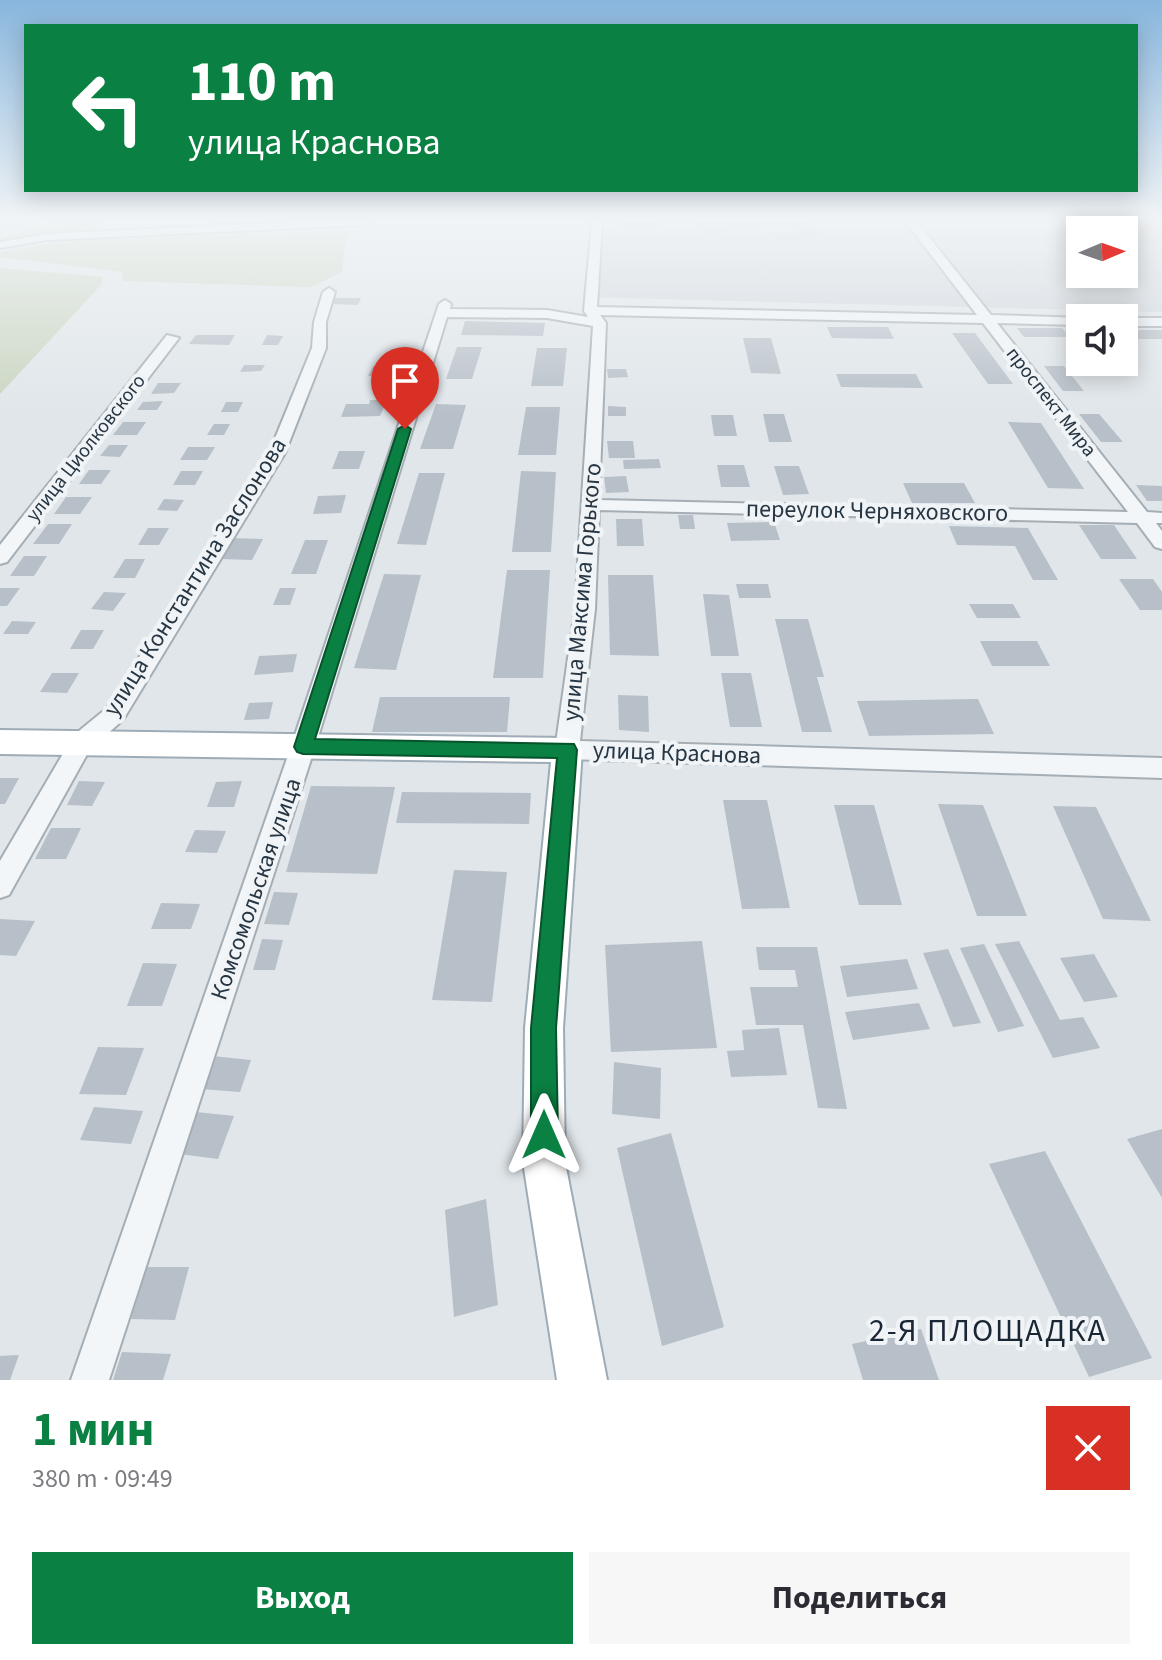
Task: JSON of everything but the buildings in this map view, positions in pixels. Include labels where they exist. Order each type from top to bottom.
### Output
[{"type":"main road","name":"улица Краснова","points":[[0,742],[567,750]]},
{"type":"main road","name":"улица Максима Горького","points":[[567,750],[544,1028],[544,1162],[582,1380]]},
{"type":"street","name":"улица Максима Горького","points":[[567,750],[585,609],[592,505],[594,286]]},
{"type":"street","name":"проспект Мира","points":[[961,286],[1162,543]]},
{"type":"street","name":"улица Константина Заслонова","points":[[0,886],[82,742],[115,714],[277,453],[319,348],[320,322],[329,292]]},
{"type":"street","name":"Комсомольская улица","points":[[90,1380],[303,747],[443,309],[595,317]]},
{"type":"street","points":[[595,317],[1066,321]]},
{"type":"street","points":[[1138,322],[1162,322]]},
{"type":"street","name":"улица Циолковского","points":[[0,558],[172,338]]},
{"type":"street","name":"переулок Черняховского","points":[[592,505],[1162,518]]},
{"type":"street","name":"улица Краснова","points":[[567,750],[1162,768]]},
{"type":"shaded area","points":[[584,286],[1162,286],[1162,312],[1138,311],[1138,304],[1066,304],[1066,310],[583,297]]},
{"type":"green space","points":[[0,286],[100,286],[0,394]]},
{"type":"district","name":"2-Я ПЛОЩАДКА","points":[[988,1331]]},
{"type":"route","points":[[405,429],[303,747],[567,750],[544,1028],[544,1135]]}]
